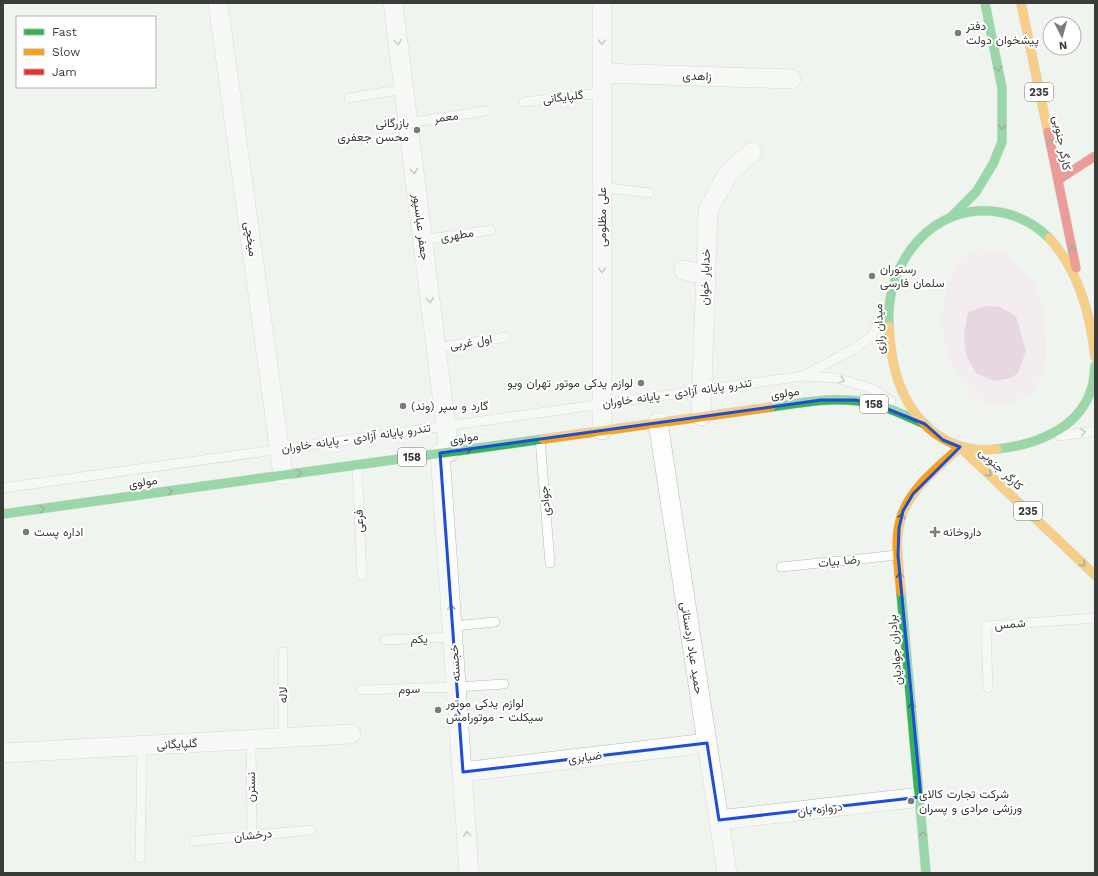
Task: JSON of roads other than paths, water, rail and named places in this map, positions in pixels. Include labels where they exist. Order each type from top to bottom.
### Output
[{"type":"main road","points":[[951,217],[976,192],[993,164],[1002,142],[1002,88],[985,3]]},
{"type":"main road","name":"کارگر جنوبی","points":[[1021,3],[1079,287]]},
{"type":"main road","points":[[1058,180],[1095,156]]},
{"type":"main road","name":"میدان رازی","points":[[1095,357],[1089,312],[1079,287],[1061,254],[1049,237],[1034,225],[1016,216],[985,210],[968,212],[951,217],[935,225],[919,238],[908,253],[895,276],[888,302],[892,363],[905,398],[924,424],[943,440],[960,447],[981,450],[1002,449],[1023,445],[1059,431],[1072,420],[1095,386],[1095,366]]},
{"type":"main road","name":"مولوی","points":[[3,514],[821,400],[854,400],[875,404],[924,424]]},
{"type":"main road","name":"کارگر جنوبی","points":[[960,447],[1095,575]]},
{"type":"main road","name":"برادران جوادیان","points":[[926,873],[898,555],[899,528],[903,511],[913,494],[960,447]]},
{"type":"street","name":"میخچی","points":[[218,3],[283,475]]},
{"type":"street","name":"جعفر عباسپور","points":[[393,3],[446,426],[444,452]]},
{"type":"street","name":"علی مظلومی","points":[[602,3],[602,430]]},
{"type":"street","name":"زاهدی","points":[[602,73],[791,79]]},
{"type":"street","name":"خدایار خوان","points":[[701,416],[708,211],[728,174],[752,152]]},
{"type":"street","points":[[684,270],[705,275]]},
{"type":"street","name":"حمید عباد اردستانی","points":[[658,422],[727,873]]},
{"type":"street","name":"خجسته","points":[[444,452],[453,632],[470,873]]},
{"type":"street","name":"گلپایگانی","points":[[3,753],[351,734]]},
{"type":"street","name":"ضیابری","points":[[463,772],[707,743]]},
{"type":"street","name":"دروازه بان","points":[[719,820],[920,797]]},
{"type":"lane","points":[[349,98],[404,89]]},
{"type":"lane","name":"گلپایگانی","points":[[524,102],[602,93]]},
{"type":"lane","name":"معمر","points":[[408,123],[485,111]]},
{"type":"lane","points":[[602,187],[649,193]]},
{"type":"lane","name":"مطهری","points":[[422,240],[491,230]]},
{"type":"lane","points":[[804,376],[854,349],[872,336],[888,302]]},
{"type":"lane","name":"اول غربی","points":[[436,348],[506,337]]},
{"type":"lane","name":"تندرو پایانه آزادی - پایانه خاوران","points":[[3,488],[804,376]]},
{"type":"lane","points":[[804,376],[837,378],[873,389],[924,424]]},
{"type":"lane","points":[[1043,438],[1095,431]]},
{"type":"lane","name":"جوادی","points":[[540,439],[550,563]]},
{"type":"lane","name":"فرعی","points":[[357,465],[362,576]]},
{"type":"lane","name":"رضا بیات","points":[[781,567],[898,555]]},
{"type":"lane","name":"شمس","points":[[988,688],[986,626],[1095,618]]},
{"type":"lane","name":"یکم","points":[[385,640],[453,632],[495,622]]},
{"type":"lane","name":"لاله","points":[[283,652],[283,738]]},
{"type":"lane","name":"سوم","points":[[361,690],[504,684]]},
{"type":"lane","name":"نسترن","points":[[251,740],[252,835]]},
{"type":"lane","points":[[140,858],[142,745]]},
{"type":"lane","name":"درخشان","points":[[194,841],[311,830]]},
{"type":"place","name":"دفتر پیشخوان دولت","points":[[958,33]]},
{"type":"place","name":"بازرگانی محسن جعفری","points":[[417,130]]},
{"type":"place","name":"رستوران سلمان فارسی","points":[[872,276]]},
{"type":"place","name":"لوازم یدکی موتور تهران ویو","points":[[641,383]]},
{"type":"place","name":"گارد و سپر (وند)","points":[[403,406]]},
{"type":"place","name":"اداره پست","points":[[26,532]]},
{"type":"place","name":"داروخانه","points":[[935,532]]},
{"type":"place","name":"لوازم یدکی موتور سیکلت - موتورامش","points":[[438,710]]},
{"type":"place","name":"شرکت تجارت کالای ورزشی مرادی و پسران","points":[[911,801]]}]
